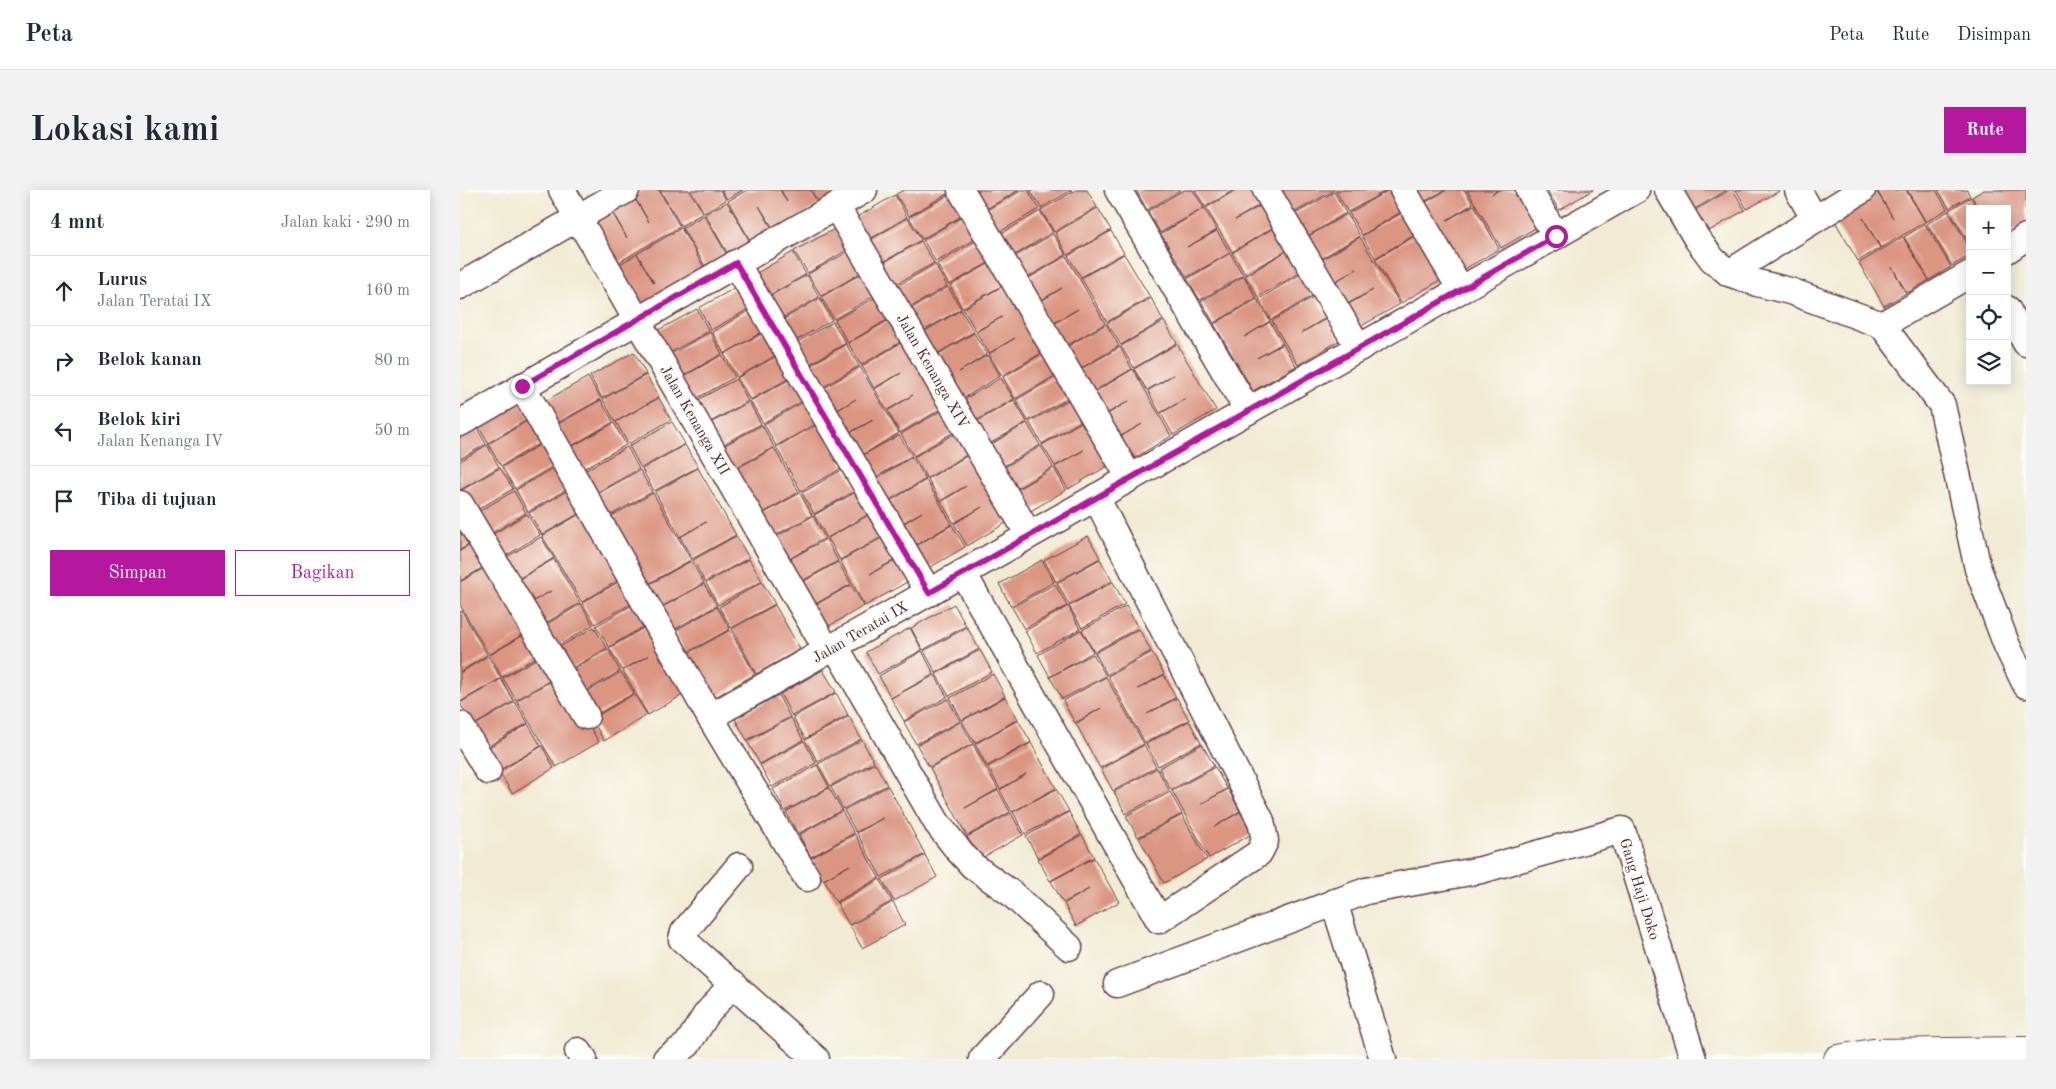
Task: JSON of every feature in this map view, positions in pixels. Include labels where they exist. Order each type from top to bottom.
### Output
[{"type":"street","name":"Jalan Kenanga XII","points":[[562,190],[831,648],[937,823],[973,866],[1012,894],[1069,947]]},
{"type":"street","points":[[460,286],[626,190]]},
{"type":"street","points":[[460,422],[864,190]]},
{"type":"street","points":[[961,190],[1130,478]]},
{"type":"street","points":[[1118,190],[1248,411]]},
{"type":"street","points":[[1266,190],[1359,348]]},
{"type":"street","points":[[1402,190],[1461,290]]},
{"type":"street","points":[[1529,190],[1556,236]]},
{"type":"street","name":"Jalan Teratai IX","points":[[710,718],[1636,190]]},
{"type":"street","points":[[1668,190],[1697,239],[1713,260],[1730,273],[1757,283],[1790,291],[1882,325],[1942,405],[1978,569],[2007,646],[2026,684]]},
{"type":"street","points":[[1798,190],[1814,218]]},
{"type":"street","points":[[1730,273],[1814,218],[1862,190]]},
{"type":"street","name":"Jalan Kenanga XIV","points":[[836,206],[1029,536]]},
{"type":"street","points":[[2011,247],[2026,237]]},
{"type":"street","points":[[736,263],[929,593]]},
{"type":"street","points":[[1882,325],[1966,276]]},
{"type":"street","points":[[2011,317],[2026,343]]},
{"type":"street","points":[[522,386],[710,718],[807,878]]},
{"type":"street","points":[[963,573],[1159,920],[1260,853],[1265,841],[1261,821],[1096,497]]},
{"type":"street","points":[[460,504],[586,716]]},
{"type":"street","points":[[460,725],[488,771]]},
{"type":"street","name":"Gang Haji Doko","points":[[1334,902],[1366,891],[1481,870],[1622,830],[1693,1059]]},
{"type":"street","points":[[739,866],[684,932],[682,939],[816,1059]]},
{"type":"street","points":[[1117,984],[1334,902],[1384,1059]]},
{"type":"street","points":[[666,1059],[686,1045],[706,1015],[733,983]]},
{"type":"street","points":[[982,1059],[1041,994]]},
{"type":"street","points":[[1838,1059],[1873,1053],[2026,1051]]},
{"type":"building","points":[[643,190],[659,190],[680,227],[614,265],[589,221],[610,209],[627,238],[611,209],[633,196],[649,222],[634,196]]},
{"type":"building","points":[[660,190],[689,190],[703,213],[681,226]]},
{"type":"building","points":[[691,190],[720,190],[726,200],[704,213]]},
{"type":"building","points":[[721,190],[743,190],[727,199]]},
{"type":"building","points":[[747,190],[780,190],[787,202],[781,190],[810,190],[819,205],[775,231],[759,206],[774,232],[752,244],[728,201]]},
{"type":"building","points":[[811,190],[840,190],[820,205]]},
{"type":"building","points":[[904,190],[952,191],[909,216],[896,194]]},
{"type":"building","points":[[971,190],[1019,190],[983,211]]},
{"type":"building","points":[[1022,190],[1028,190],[1039,209],[996,234],[983,212]]},
{"type":"building","points":[[1030,190],[1072,190],[1041,208]]},
{"type":"building","points":[[1076,190],[1087,190],[1097,207],[1054,232],[1041,210]]},
{"type":"building","points":[[1136,190],[1181,190],[1147,210]]},
{"type":"building","points":[[1184,190],[1193,190],[1204,208],[1160,233],[1148,211]]},
{"type":"building","points":[[1195,190],[1234,190],[1205,207]]},
{"type":"building","points":[[1236,190],[1253,190],[1261,204],[1235,220],[1262,205],[1274,227],[1232,252],[1206,208]]},
{"type":"building","points":[[1284,190],[1334,190],[1290,215],[1278,194]]},
{"type":"building","points":[[1335,190],[1387,190],[1348,212]]},
{"type":"building","points":[[1389,190],[1393,190],[1404,210],[1362,235],[1349,213]]},
{"type":"building","points":[[1407,190],[1445,190],[1417,206]]},
{"type":"building","points":[[1447,190],[1465,190],[1473,204],[1447,220],[1474,205],[1499,249],[1456,274],[1417,207]]},
{"type":"building","points":[[1467,190],[1498,190],[1492,194],[1499,190],[1525,190],[1544,223],[1501,248]]},
{"type":"building","points":[[1547,190],[1593,190],[1559,210]]},
{"type":"building","points":[[1677,190],[1727,190],[1689,212]]},
{"type":"building","points":[[1733,190],[1745,210],[1702,235],[1690,213]]},
{"type":"building","points":[[1736,190],[1781,190],[1747,209]]},
{"type":"building","points":[[1881,190],[1906,190],[1925,222],[1881,248],[1863,218],[1880,248],[1858,261],[1833,218],[1877,192],[1893,218],[1878,192]]},
{"type":"building","points":[[1907,190],[1936,190],[1947,209],[1926,222]]},
{"type":"building","points":[[1938,190],[1967,190],[1970,196],[1949,208]]},
{"type":"building","points":[[1984,190],[2026,190],[2026,223],[2011,232],[2011,205],[1977,205],[1972,197]]},
{"type":"building","points":[[1334,192],[1346,213],[1304,238],[1291,216]]},
{"type":"building","points":[[952,193],[965,214],[922,239],[909,217]]},
{"type":"building","points":[[895,195],[907,217],[865,242],[852,220]]},
{"type":"building","points":[[1971,197],[1975,205],[1966,205],[1966,238],[1949,210]]},
{"type":"building","points":[[727,202],[752,245],[730,258],[705,214]]},
{"type":"building","points":[[1098,208],[1111,230],[1067,255],[1055,233]]},
{"type":"building","points":[[1204,208],[1217,230],[1187,247],[1217,231],[1230,253],[1187,277],[1161,234]]},
{"type":"building","points":[[1040,211],[1053,232],[1010,258],[997,236]]},
{"type":"building","points":[[1405,211],[1418,233],[1375,258],[1362,236]]},
{"type":"building","points":[[1948,211],[1966,241],[1966,258],[1952,266],[1927,224]]},
{"type":"building","points":[[1347,214],[1360,236],[1317,261],[1304,239]]},
{"type":"building","points":[[704,215],[729,258],[708,271],[682,228]]},
{"type":"building","points":[[965,215],[979,237],[936,262],[923,240]]},
{"type":"building","points":[[908,218],[921,240],[878,265],[865,243]]},
{"type":"building","points":[[1925,224],[1951,267],[1929,280],[1904,237]]},
{"type":"building","points":[[838,227],[850,248],[808,273],[794,251]]},
{"type":"building","points":[[1275,227],[1288,250],[1245,274],[1232,253]]},
{"type":"building","points":[[681,228],[706,271],[640,310],[615,267]]},
{"type":"building","points":[[1111,231],[1124,253],[1081,277],[1068,256]]},
{"type":"building","points":[[1053,234],[1066,255],[1023,280],[1010,259]]},
{"type":"building","points":[[1418,234],[1444,278],[1401,303],[1375,259]]},
{"type":"building","points":[[1360,237],[1400,304],[1356,329],[1344,307],[1373,290],[1343,306],[1331,284],[1357,269],[1330,284],[1318,262]]},
{"type":"building","points":[[1903,237],[1929,280],[1907,293],[1892,267],[1906,293],[1884,306],[1859,263]]},
{"type":"building","points":[[979,239],[992,261],[949,285],[937,264]]},
{"type":"building","points":[[921,241],[934,263],[891,287],[878,266]]},
{"type":"building","points":[[851,250],[864,271],[821,296],[808,274]]},
{"type":"building","points":[[1288,250],[1301,272],[1258,297],[1245,276]]},
{"type":"building","points":[[793,252],[806,274],[763,299],[750,277]]},
{"type":"building","points":[[1230,253],[1243,275],[1200,300],[1187,279]]},
{"type":"building","points":[[1124,254],[1150,297],[1107,322],[1081,278]]},
{"type":"building","points":[[1066,256],[1105,323],[1063,348],[1050,326],[1078,309],[1050,325],[1037,304],[1062,288],[1036,303],[1024,281]]},
{"type":"building","points":[[993,261],[1005,284],[962,308],[950,286]]},
{"type":"building","points":[[935,264],[947,286],[904,311],[892,289]]},
{"type":"building","points":[[864,272],[877,294],[834,319],[821,297]]},
{"type":"building","points":[[1302,273],[1314,295],[1271,320],[1259,299]]},
{"type":"building","points":[[807,275],[819,297],[776,322],[763,300]]},
{"type":"building","points":[[1244,276],[1256,298],[1214,323],[1201,301]]},
{"type":"building","points":[[742,284],[754,306],[711,330],[699,308]]},
{"type":"building","points":[[1006,284],[1045,351],[1002,376],[989,354],[1015,338],[989,353],[976,332],[1002,317],[976,331],[963,309]]},
{"type":"building","points":[[948,287],[961,309],[918,334],[905,312]]},
{"type":"building","points":[[878,296],[890,318],[848,343],[835,320]]},
{"type":"building","points":[[1315,296],[1327,317],[1301,333],[1328,318],[1340,340],[1298,365],[1272,321]]},
{"type":"building","points":[[820,298],[832,320],[790,344],[777,323]]},
{"type":"building","points":[[1151,298],[1163,320],[1121,345],[1107,323]]},
{"type":"building","points":[[1257,299],[1270,321],[1244,337],[1270,322],[1283,343],[1257,358],[1283,344],[1296,366],[1253,391],[1214,324]]},
{"type":"building","points":[[755,307],[767,329],[724,354],[712,332]]},
{"type":"building","points":[[697,309],[709,331],[666,355],[653,333]]},
{"type":"building","points":[[961,310],[974,332],[931,357],[919,335]]},
{"type":"building","points":[[891,319],[904,340],[861,365],[848,343]]},
{"type":"building","points":[[1164,321],[1177,343],[1134,368],[1121,346]]},
{"type":"building","points":[[833,322],[846,343],[803,368],[790,346]]},
{"type":"building","points":[[1106,324],[1119,346],[1076,371],[1063,349]]},
{"type":"building","points":[[768,330],[780,353],[737,377],[724,354]]},
{"type":"building","points":[[710,332],[722,354],[679,378],[666,357]]},
{"type":"building","points":[[974,333],[987,354],[959,372],[988,355],[1000,376],[957,402],[932,358]]},
{"type":"building","points":[[904,341],[943,408],[900,433],[888,411],[913,395],[887,410],[875,389],[901,373],[874,388],[862,366]]},
{"type":"building","points":[[846,344],[859,366],[816,391],[804,369]]},
{"type":"building","points":[[1177,344],[1216,410],[1173,435],[1161,413],[1187,398],[1160,413],[1148,391],[1173,375],[1147,390],[1134,369]]},
{"type":"building","points":[[1120,347],[1132,369],[1089,394],[1076,372]]},
{"type":"building","points":[[634,352],[646,374],[602,398],[590,376]]},
{"type":"building","points":[[1045,352],[1058,374],[1015,399],[1003,377]]},
{"type":"building","points":[[781,354],[793,376],[750,400],[737,378]]},
{"type":"building","points":[[722,355],[735,377],[692,401],[679,379]]},
{"type":"building","points":[[860,367],[899,433],[856,459],[843,437],[873,420],[843,436],[830,415],[856,399],[830,414],[817,392]]},
{"type":"building","points":[[1133,369],[1171,436],[1129,461],[1103,417],[1129,401],[1102,416],[1090,395]]},
{"type":"building","points":[[646,375],[659,397],[615,422],[603,399]]},
{"type":"building","points":[[1059,375],[1072,396],[1028,421],[1016,400]]},
{"type":"building","points":[[588,377],[601,399],[557,423],[545,401]]},
{"type":"building","points":[[794,377],[806,399],[763,423],[750,401]]},
{"type":"building","points":[[1001,378],[1014,399],[970,424],[958,403]]},
{"type":"building","points":[[736,379],[748,401],[705,425],[692,403]]},
{"type":"building","points":[[518,396],[530,418],[488,443],[475,421]]},
{"type":"building","points":[[659,398],[671,420],[628,444],[616,422]]},
{"type":"building","points":[[1072,398],[1084,419],[1042,444],[1029,422]]},
{"type":"building","points":[[601,400],[613,422],[570,447],[558,424]]},
{"type":"building","points":[[807,400],[819,422],[776,446],[764,424]]},
{"type":"building","points":[[1014,400],[1027,422],[984,447],[971,425]]},
{"type":"building","points":[[749,402],[761,424],[717,448],[705,426]]},
{"type":"building","points":[[944,409],[957,430],[914,456],[901,434]]},
{"type":"building","points":[[531,419],[544,441],[501,466],[488,444]]},
{"type":"building","points":[[1085,420],[1111,464],[1068,489],[1055,467],[1084,450],[1055,466],[1042,445]]},
{"type":"building","points":[[473,422],[486,444],[460,459],[460,430]]},
{"type":"building","points":[[672,422],[685,444],[641,468],[629,446]]},
{"type":"building","points":[[614,423],[626,445],[583,469],[571,447]]},
{"type":"building","points":[[820,423],[844,467],[801,491],[776,447]]},
{"type":"building","points":[[1027,423],[1040,445],[997,470],[985,448]]},
{"type":"building","points":[[762,425],[774,447],[730,471],[718,449]]},
{"type":"building","points":[[957,432],[970,453],[927,478],[914,457]]},
{"type":"building","points":[[899,435],[912,456],[869,481],[856,459]]},
{"type":"building","points":[[545,442],[558,463],[515,489],[502,467]]},
{"type":"building","points":[[487,445],[499,467],[460,490],[460,461]]},
{"type":"building","points":[[685,445],[698,467],[654,491],[642,469]]},
{"type":"building","points":[[1041,446],[1053,467],[1011,492],[998,471]]},
{"type":"building","points":[[627,447],[639,469],[596,493],[584,471]]},
{"type":"building","points":[[774,448],[799,492],[756,517],[731,472]]},
{"type":"building","points":[[970,454],[1009,521],[967,546],[954,524],[982,507],[954,523],[941,502],[966,486],[940,501],[928,479]]},
{"type":"building","points":[[912,457],[926,479],[882,504],[870,482]]},
{"type":"building","points":[[558,465],[571,487],[528,512],[516,490]]},
{"type":"building","points":[[500,468],[513,489],[470,514],[460,491]]},
{"type":"building","points":[[698,468],[736,535],[692,559],[655,492]]},
{"type":"building","points":[[845,468],[857,490],[814,514],[802,493]]},
{"type":"building","points":[[1054,468],[1066,490],[1024,515],[1011,493]]},
{"type":"building","points":[[640,470],[652,492],[609,516],[597,494]]},
{"type":"building","points":[[926,480],[952,524],[909,549],[896,528],[922,512],[896,527],[883,505]]},
{"type":"building","points":[[572,488],[585,510],[542,535],[529,513]]},
{"type":"building","points":[[514,491],[526,513],[484,538],[471,516]]},
{"type":"building","points":[[858,491],[870,513],[827,538],[814,515]]},
{"type":"building","points":[[653,493],[691,560],[648,584],[610,517]]},
{"type":"building","points":[[800,493],[812,515],[769,539],[757,517]]},
{"type":"building","points":[[585,511],[624,577],[582,602],[542,536]]},
{"type":"building","points":[[527,514],[540,535],[497,561],[485,539]]},
{"type":"building","points":[[871,514],[883,536],[840,560],[828,538]]},
{"type":"building","points":[[813,516],[825,538],[782,563],[770,540]]},
{"type":"building","points":[[460,521],[479,539],[460,550]]},
{"type":"building","points":[[952,525],[965,547],[922,572],[909,550]]},
{"type":"building","points":[[736,536],[749,558],[705,582],[693,560]]},
{"type":"building","points":[[1088,536],[1100,558],[1056,582],[1044,560]]},
{"type":"building","points":[[541,537],[554,558],[511,583],[498,562]]},
{"type":"building","points":[[884,537],[896,559],[870,574],[896,560],[909,581],[865,606],[840,561]]},
{"type":"building","points":[[826,539],[838,561],[795,585],[783,563]]},
{"type":"building","points":[[479,540],[492,562],[460,581],[460,551]]},
{"type":"building","points":[[554,559],[580,603],[537,628],[525,606],[551,591],[524,606],[511,584]]},
{"type":"building","points":[[749,559],[762,581],[718,605],[706,583]]},
{"type":"building","points":[[1100,559],[1112,581],[1069,605],[1057,583]]},
{"type":"building","points":[[1042,560],[1054,582],[1011,606],[999,584]]},
{"type":"building","points":[[691,561],[704,583],[661,607],[648,585]]},
{"type":"building","points":[[838,562],[851,584],[808,608],[795,586]]},
{"type":"building","points":[[493,563],[532,629],[489,655],[460,605],[460,582]]},
{"type":"building","points":[[625,578],[638,600],[595,624],[582,603]]},
{"type":"building","points":[[762,582],[775,604],[731,628],[719,607]]},
{"type":"building","points":[[1113,582],[1125,604],[1082,628],[1069,606]]},
{"type":"building","points":[[704,584],[717,606],[673,630],[661,608]]},
{"type":"building","points":[[1055,584],[1067,606],[1024,629],[1012,607]]},
{"type":"building","points":[[851,585],[864,606],[820,631],[808,609]]},
{"type":"building","points":[[639,601],[651,622],[609,647],[596,626]]},
{"type":"building","points":[[581,604],[593,625],[551,650],[538,629]]},
{"type":"building","points":[[954,604],[966,626],[923,650],[911,628]]},
{"type":"building","points":[[775,605],[800,649],[756,674],[732,629]]},
{"type":"building","points":[[1068,606],[1080,629],[1037,653],[1025,631]]},
{"type":"building","points":[[1126,606],[1138,628],[1094,652],[1082,630]]},
{"type":"building","points":[[717,607],[730,629],[686,653],[674,631]]},
{"type":"building","points":[[462,611],[487,655],[460,672],[460,612]]},
{"type":"building","points":[[652,623],[691,690],[648,715],[623,671],[649,655],[622,670],[609,648]]},
{"type":"building","points":[[594,627],[607,648],[564,673],[551,652]]},
{"type":"building","points":[[967,627],[979,649],[936,673],[924,651]]},
{"type":"building","points":[[910,628],[922,650],[878,674],[866,652]]},
{"type":"building","points":[[1139,629],[1151,651],[1107,675],[1095,653]]},
{"type":"building","points":[[532,630],[545,652],[502,677],[490,655]]},
{"type":"building","points":[[730,630],[755,674],[712,699],[687,654]]},
{"type":"building","points":[[1081,630],[1093,652],[1050,677],[1038,655]]},
{"type":"building","points":[[608,649],[620,671],[577,696],[565,674]]},
{"type":"building","points":[[980,650],[992,672],[949,696],[936,674]]},
{"type":"building","points":[[922,651],[934,674],[891,698],[879,676]]},
{"type":"building","points":[[1152,652],[1164,674],[1138,689],[1164,675],[1176,697],[1147,714],[1177,698],[1189,720],[1145,743],[1108,676]]},
{"type":"building","points":[[546,653],[559,675],[516,700],[503,678]]},
{"type":"building","points":[[1093,654],[1106,676],[1062,699],[1050,677]]},
{"type":"building","points":[[488,656],[501,678],[460,702],[460,673]]},
{"type":"building","points":[[823,670],[836,692],[792,716],[780,694]]},
{"type":"building","points":[[621,672],[634,693],[591,718],[578,697]]},
{"type":"building","points":[[993,674],[1005,696],[962,720],[950,698]]},
{"type":"building","points":[[935,675],[947,697],[904,721],[891,698]]},
{"type":"building","points":[[559,676],[599,742],[556,767],[517,701]]},
{"type":"building","points":[[1106,677],[1144,744],[1100,768],[1076,724],[1101,708],[1075,723],[1063,701]]},
{"type":"building","points":[[501,679],[514,701],[472,726],[460,703]]},
{"type":"building","points":[[836,693],[848,715],[805,739],[793,717]]},
{"type":"building","points":[[634,694],[647,715],[604,741],[592,719]]},
{"type":"building","points":[[778,695],[790,717],[747,740],[735,719]]},
{"type":"building","points":[[1005,697],[1018,719],[975,743],[962,721]]},
{"type":"building","points":[[948,699],[960,721],[916,744],[904,722]]},
{"type":"building","points":[[515,702],[528,723],[485,748],[472,727]]},
{"type":"building","points":[[849,716],[861,739],[818,762],[805,740]]},
{"type":"building","points":[[791,718],[803,740],[760,764],[747,741]]},
{"type":"building","points":[[1018,720],[1031,742],[987,766],[975,744]]},
{"type":"building","points":[[1189,721],[1201,743],[1158,766],[1146,744]]},
{"type":"building","points":[[961,722],[973,744],[929,767],[917,745]]},
{"type":"building","points":[[528,724],[541,746],[498,771],[486,749]]},
{"type":"building","points":[[862,740],[874,762],[830,786],[818,764]]},
{"type":"building","points":[[804,741],[816,763],[772,787],[760,765]]},
{"type":"building","points":[[1031,743],[1056,788],[1012,812],[1000,790],[1026,774],[1000,789],[988,767]]},
{"type":"building","points":[[973,744],[998,789],[965,808],[998,790],[1010,812],[967,836],[930,768]]},
{"type":"building","points":[[1202,744],[1214,766],[1171,790],[1159,768]]},
{"type":"building","points":[[1144,745],[1156,767],[1113,791],[1101,769]]},
{"type":"building","points":[[542,746],[554,768],[512,793],[499,772]]},
{"type":"building","points":[[875,763],[887,785],[843,809],[831,787]]},
{"type":"building","points":[[817,765],[829,787],[785,811],[773,789]]},
{"type":"building","points":[[1215,767],[1227,789],[1201,804],[1228,789],[1240,811],[1214,827],[1240,812],[1252,834],[1209,858],[1172,791]]},
{"type":"building","points":[[1157,768],[1169,790],[1126,814],[1114,792]]},
{"type":"building","points":[[888,786],[925,854],[881,877],[857,833],[883,818],[856,832],[844,810]]},
{"type":"building","points":[[829,788],[842,810],[798,834],[786,812]]},
{"type":"building","points":[[1056,789],[1069,811],[1025,834],[1013,812]]},
{"type":"building","points":[[1170,792],[1182,814],[1138,837],[1126,816]]},
{"type":"building","points":[[842,811],[854,833],[811,857],[799,835]]},
{"type":"building","points":[[1069,812],[1081,834],[1038,858],[1026,836]]},
{"type":"building","points":[[1011,813],[1023,835],[980,859],[967,837]]},
{"type":"building","points":[[1182,815],[1207,859],[1164,883],[1139,838]]},
{"type":"building","points":[[855,834],[879,878],[836,902],[824,880],[850,865],[823,880],[811,858]]},
{"type":"building","points":[[1082,835],[1094,857],[1050,881],[1038,859]]},
{"type":"building","points":[[925,855],[937,877],[894,901],[882,879]]},
{"type":"building","points":[[1094,858],[1119,902],[1076,926],[1064,904],[1089,889],[1063,903],[1051,881]]},
{"type":"building","points":[[880,879],[892,901],[849,925],[837,903]]},
{"type":"building","points":[[893,902],[905,925],[862,948],[850,926]]},
{"type":"route","points":[[522,386],[736,263],[929,593],[1556,236]]}]
